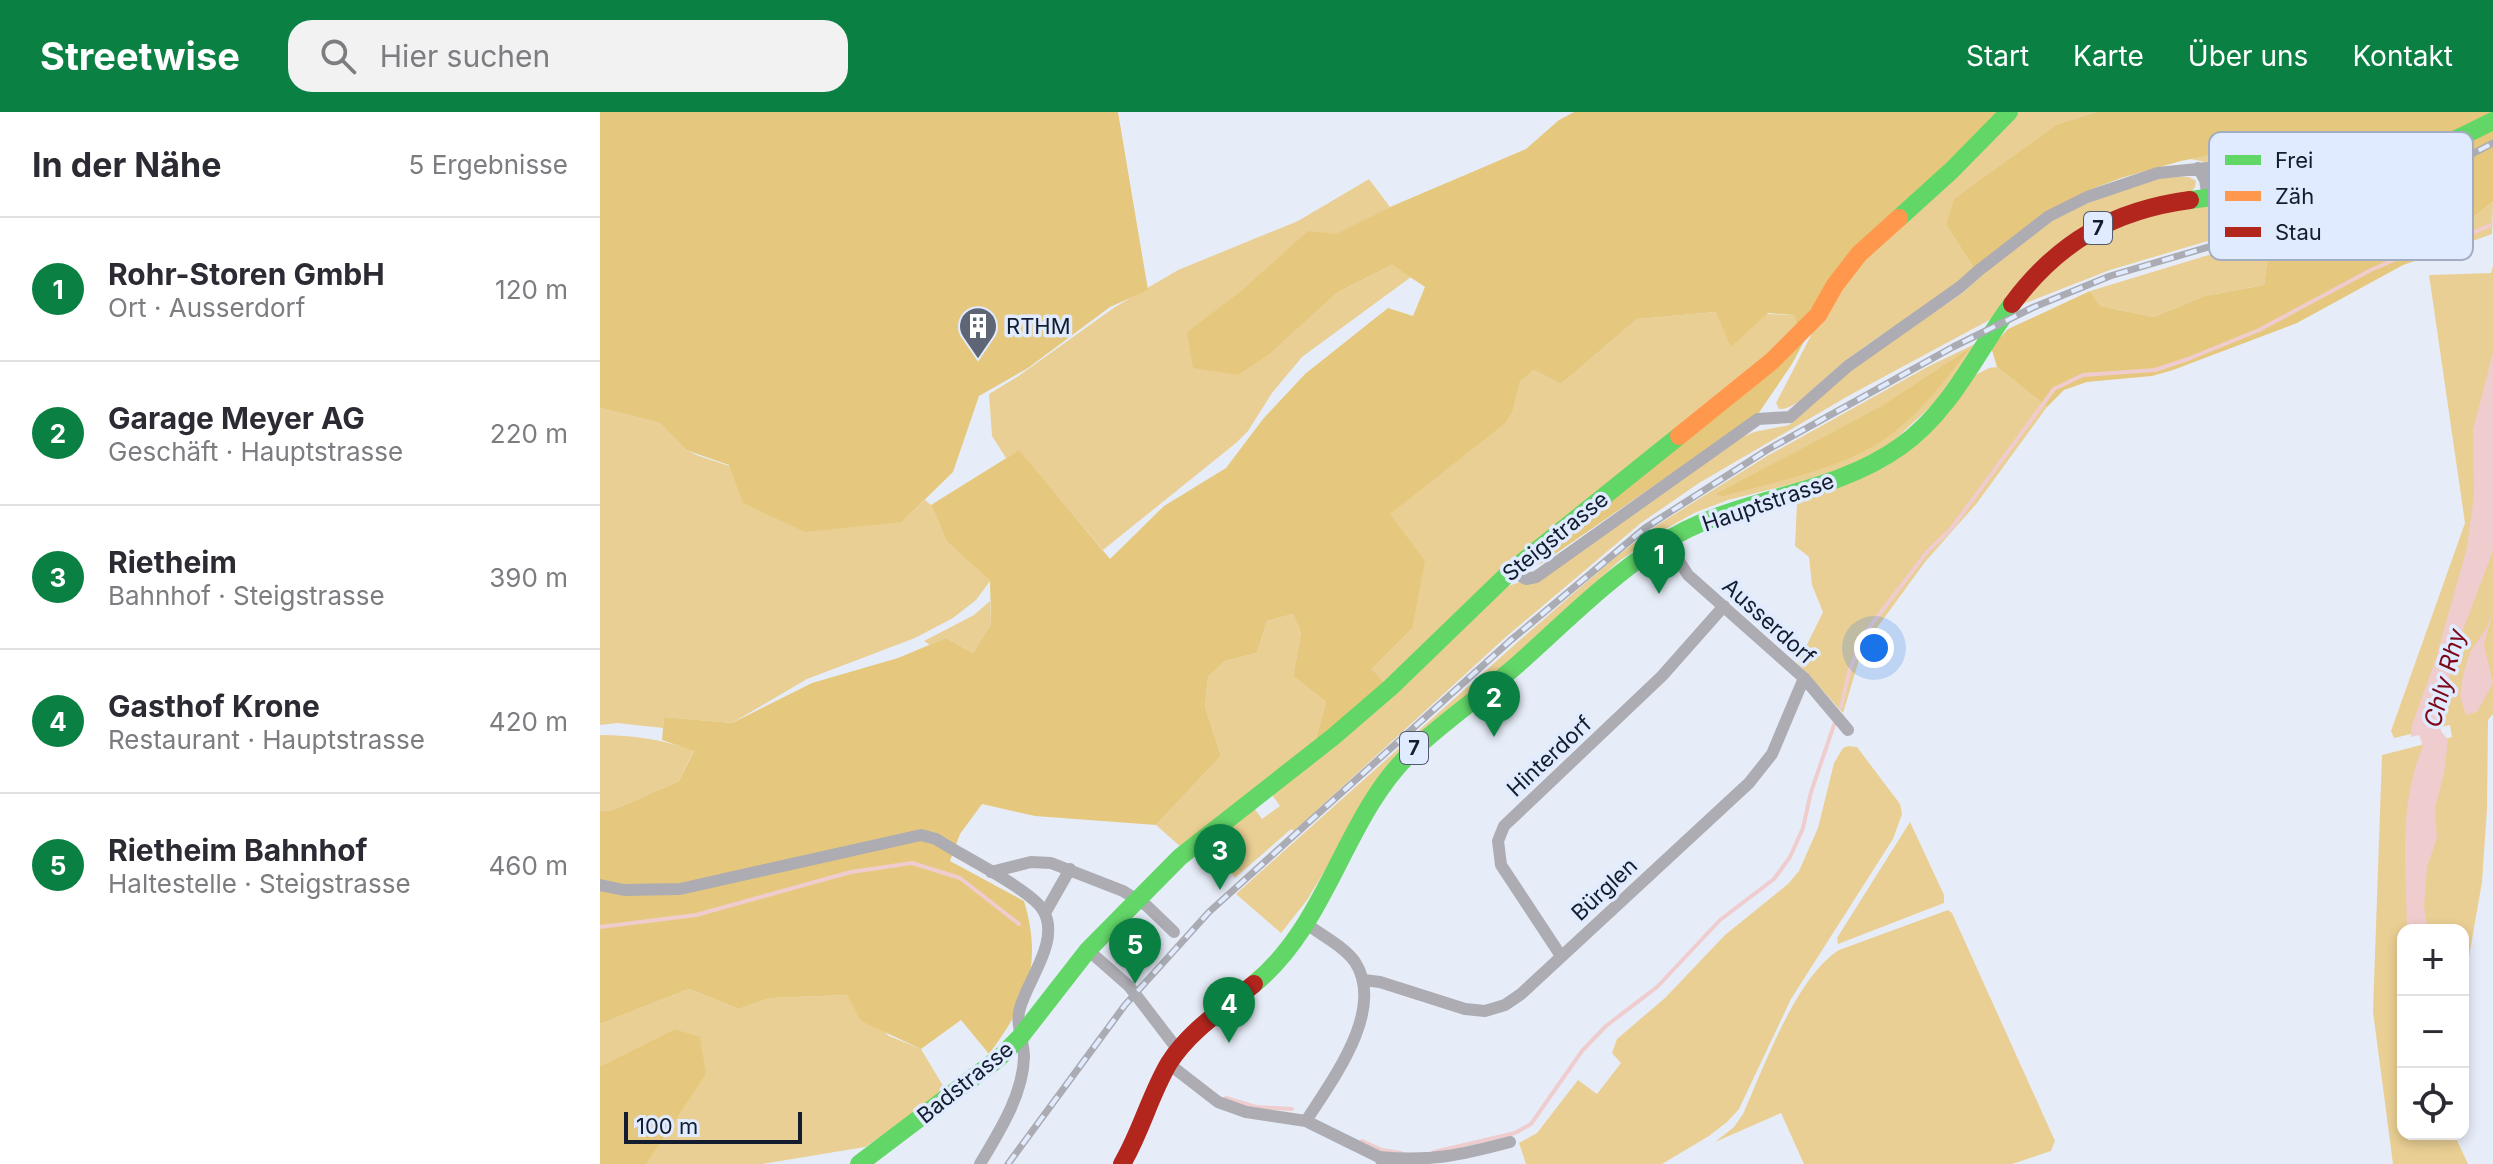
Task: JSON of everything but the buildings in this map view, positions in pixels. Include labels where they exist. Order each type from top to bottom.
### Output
[{"type":"main road","name":"Steigstrasse","points":[[1088,950],[1180,857],[1333,737],[1391,687],[1511,571],[1772,361],[1818,315],[1835,285],[1859,254],[1952,170],[2009,112]]},
{"type":"main road","name":"Hauptstrasse","points":[[2472,132],[2493,121]]},
{"type":"main road","name":"Hauptstrasse","points":[[1122,1164],[1133,1147],[1174,1057],[1202,1026],[1264,975],[1306,923],[1377,790],[1412,750],[1487,690],[1577,610],[1666,541],[1709,519],[1862,470],[1925,428],[1947,402],[2018,295],[2044,264],[2079,237],[2123,215],[2208,198]]},
{"type":"main road","name":"Badstrasse","points":[[859,1164],[999,1058],[1021,1036],[1088,950]]},
{"type":"street","points":[[1511,571],[1526,579],[1536,577],[1758,419],[1790,417],[1848,366],[1960,287],[2049,216],[2087,197],[2158,173],[2202,168],[2208,198]]},
{"type":"street","name":"Ausserdorf","points":[[1666,541],[1688,575],[1804,678],[1848,730]]},
{"type":"street","name":"Hinterdorf","points":[[1561,956],[1501,865],[1498,841],[1504,826],[1662,676],[1724,606]]},
{"type":"street","name":"Bürglen","points":[[1364,980],[1380,982],[1465,1009],[1485,1011],[1505,1005],[1521,994],[1749,783],[1772,754],[1804,678]]},
{"type":"street","points":[[600,885],[624,890],[680,889],[921,835],[936,839],[1030,896],[1045,913]]},
{"type":"street","points":[[991,872],[1039,861],[1070,869],[1137,899],[1174,932]]},
{"type":"street","points":[[980,1164],[1014,1101],[1024,1054],[1018,1023],[1019,1009],[1047,940],[1045,913],[1070,869]]},
{"type":"street","points":[[1306,923],[1354,961],[1364,980],[1363,1016],[1350,1051],[1306,1121]]},
{"type":"street","points":[[1088,950],[1122,978],[1174,1057],[1218,1102],[1246,1112],[1306,1121],[1381,1160],[1447,1158],[1510,1142]]},
{"type":"shaded area","points":[[600,112],[1118,112],[1148,290],[1110,307],[1028,368],[979,396],[953,472],[902,522],[805,532],[743,503],[729,465],[686,450],[660,423],[600,408]]},
{"type":"shaded area","points":[[1574,112],[1997,112],[1952,161],[1852,252],[1792,364],[1758,414],[1542,563],[1519,571],[1800,338],[1794,315],[1768,313],[1731,347],[1716,312],[1637,319],[1561,384],[1534,370],[1520,382],[1513,411],[1506,423],[1390,514],[1425,561],[1412,629],[1372,669],[1386,684],[1314,745],[1326,702],[1293,676],[1301,633],[1293,614],[1267,621],[1257,653],[1225,661],[1208,677],[1205,706],[1221,756],[1156,825],[1035,816],[982,804],[960,834],[950,861],[1024,901],[1032,945],[1028,982],[1022,1000],[989,1054],[961,1020],[921,1049],[861,1021],[847,995],[770,998],[739,1009],[689,989],[600,1024],[600,811],[613,810],[679,781],[694,751],[662,740],[664,717],[732,723],[812,683],[898,658],[946,638],[973,653],[991,624],[990,581],[947,542],[931,505],[1019,450],[1110,559],[1164,506],[1226,468],[1263,419],[1305,374],[1388,308],[1413,316],[1425,287],[1392,265],[1338,292],[1272,352],[1238,375],[1193,368],[1187,332],[1240,292],[1308,231],[1336,234],[1390,207],[1526,149],[1559,120]]},
{"type":"shaded area","points":[[2014,112],[2096,112],[2058,124],[1946,225],[1974,268],[1855,354],[1794,405],[1779,409],[1776,403],[1835,289]]},
{"type":"shaded area","points":[[2096,112],[2493,112],[2493,201],[2473,218],[2473,132],[2209,132],[2209,156],[2121,178],[2084,192],[1974,268],[1946,225],[1954,199],[2058,124]]},
{"type":"shaded area","points":[[2209,156],[2209,163],[2191,159]]},
{"type":"shaded area","points":[[2161,177],[2189,177],[2196,181],[2195,187],[2190,193],[2124,207],[1995,317],[1850,395],[1699,483],[1641,523],[1507,636],[1294,831],[1291,829],[1235,878],[1208,841],[1252,805],[1262,819],[1280,806],[1270,792],[1496,590],[1523,581],[1740,438],[1789,425],[1848,371],[1964,292],[1983,273],[2051,221],[2088,202]]},
{"type":"shaded area","points":[[1369,179],[1390,207],[1286,265],[1188,332],[1272,352],[1338,292],[1392,265],[1411,277],[1302,357],[1236,443],[1103,550],[1019,451],[1006,458],[992,436],[989,394],[1115,307],[1178,270],[1298,221]]},
{"type":"shaded area","points":[[2493,201],[2492,234],[2473,241],[2473,218]]},
{"type":"shaded area","points":[[2209,205],[2209,241],[2110,270],[2023,304],[2055,267],[2094,239],[2139,219]]},
{"type":"shaded area","points":[[2209,255],[2209,260],[2268,260],[2264,285],[2204,296],[2154,317],[2100,306],[2090,291]]},
{"type":"shaded area","points":[[2268,260],[2418,260],[2297,323],[2152,376],[2087,382],[2064,390],[2047,407],[1997,367],[1991,347],[2008,329],[2090,291],[2100,306],[2154,317],[2204,296],[2264,285]]},
{"type":"shaded area","points":[[2493,266],[2493,714],[2488,720],[2482,882],[2469,957],[2469,924],[2397,924],[2397,1140],[2457,1140],[2468,1164],[2393,1164],[2373,1012],[2382,755],[2452,737],[2450,725],[2394,738],[2391,731],[2465,523],[2429,275],[2491,273]]},
{"type":"shaded area","points":[[1716,312],[1794,315],[1800,338],[1386,684],[1372,669],[1412,629],[1389,514],[1506,423],[1513,411],[1520,382],[1534,370],[1561,384],[1637,319]]},
{"type":"shaded area","points":[[1979,342],[1942,396],[1887,447],[1856,464],[1728,500],[1694,513],[1618,562],[1526,647],[1392,760],[1307,900],[1281,933],[1236,894],[1521,639],[1656,526],[1767,456],[1929,366]]},
{"type":"shaded area","points":[[1970,348],[1921,408],[1869,449],[1808,473],[1723,496],[1716,494],[1882,406]]},
{"type":"shaded area","points":[[1997,367],[2047,407],[1977,503],[1925,562],[1871,636],[1859,660],[1843,713],[1798,663],[1823,612],[1812,585],[1809,557],[1795,546],[1797,503],[1865,475],[1975,375]]},
{"type":"shaded area","points":[[600,408],[660,423],[686,450],[699,456],[902,522],[925,500],[931,505],[947,542],[990,581],[976,600],[953,618],[915,638],[807,679],[732,723],[664,717],[663,728],[617,723],[600,725]]},
{"type":"shaded area","points":[[990,601],[991,624],[973,653],[946,638],[930,645],[924,641],[974,615]]},
{"type":"shaded area","points":[[1293,614],[1301,633],[1293,676],[1326,702],[1314,745],[1182,848],[1156,825],[1221,756],[1205,706],[1208,677],[1225,661],[1257,653],[1267,621]]},
{"type":"shaded area","points":[[600,735],[648,739],[694,750],[679,781],[613,810],[600,811]]},
{"type":"shaded area","points":[[1857,747],[1900,804],[1902,814],[1893,839],[1791,999],[1739,1109],[1709,1136],[1662,1164],[1526,1164],[1519,1143],[1537,1133],[1578,1080],[1597,1094],[1621,1063],[1612,1053],[1617,1039],[1665,998],[1725,935],[1788,884],[1799,871],[1818,828],[1834,763],[1843,748]]},
{"type":"shaded area","points":[[1910,822],[1944,895],[1944,903],[1838,944],[1837,938]]},
{"type":"shaded area","points":[[1948,910],[2055,1141],[2051,1151],[2012,1164],[1804,1164],[1781,1113],[1715,1142],[1734,1127],[1743,1114],[1795,1001],[1823,963],[1839,950]]},
{"type":"shaded area","points":[[689,989],[739,1009],[770,998],[847,995],[889,1036],[921,1049],[948,1094],[865,1147],[762,1164],[646,1164],[674,1029],[600,1066],[600,1024]]},
{"type":"shaded area","points":[[674,1029],[700,1037],[706,1074],[646,1164],[600,1164],[600,1066]]},
{"type":"water","name":"Chly Rhy","points":[[2493,352],[2493,551],[2452,659],[2444,713],[2437,712],[2441,731],[2448,740],[2444,774],[2435,808],[2437,838],[2427,867],[2424,907],[2427,924],[2407,924],[2407,813],[2415,768],[2423,746],[2419,735],[2411,737],[2412,725],[2436,658],[2467,547],[2474,495],[2473,430]]},
{"type":"water","name":"Chly Rhy","points":[[2493,610],[2484,645],[2493,683],[2477,712],[2466,715],[2460,696],[2463,675],[2470,652],[2486,629]]},
{"type":"waterway","points":[[2473,232],[2493,224]]},
{"type":"waterway","points":[[1841,707],[1849,672],[1865,633],[1927,552],[1951,529],[2054,389],[2083,375],[2155,370],[2188,359],[2259,330],[2394,260]]},
{"type":"waterway","points":[[1434,1152],[1515,1133],[1531,1124],[1582,1051],[1606,1026],[1657,987],[1720,920],[1774,879],[1790,857],[1803,828],[1811,792],[1835,722]]},
{"type":"waterway","points":[[600,927],[696,915],[851,872],[912,863],[960,878],[1019,924]]},
{"type":"waterway","points":[[1226,1098],[1256,1107],[1292,1109]]},
{"type":"waterway","points":[[1362,1141],[1382,1150],[1401,1153]]},
{"type":"railway","points":[[2473,153],[2493,143]]},
{"type":"railway","points":[[1008,1164],[1125,1005],[1209,912],[1511,640],[1645,528],[1767,450],[1953,347],[2034,307],[2110,276],[2209,247]]},
{"type":"traffic: fast","points":[[1899,218],[2009,112]]},
{"type":"traffic: fast","points":[[2470,132],[2493,121]]},
{"type":"traffic: fast","points":[[2190,200],[2209,198]]},
{"type":"traffic: fast","points":[[1254,984],[1280,958],[1302,929],[1372,802],[1393,772],[1418,746],[1517,665],[1604,586],[1661,544],[1719,516],[1843,476],[1901,446],[1935,416],[2012,304]]},
{"type":"traffic: fast","points":[[859,1164],[999,1058],[1021,1036],[1088,950],[1180,857],[1333,737],[1391,687],[1511,571],[1679,436]]},
{"type":"traffic: slow","points":[[1679,436],[1772,361],[1818,315],[1835,285],[1859,254],[1899,218]]},
{"type":"traffic: jam","points":[[2012,304],[2049,263],[2090,232],[2137,212],[2190,200]]},
{"type":"traffic: jam","points":[[1122,1164],[1162,1075],[1177,1051],[1208,1020],[1254,984]]},
{"type":"place","name":"RTHM","points":[[978,360]]},
{"type":"place","name":"Rohr-Storen GmbH","points":[[1659,594]]},
{"type":"place","name":"Garage Meyer AG","points":[[1494,737]]},
{"type":"place","name":"Rietheim","points":[[1220,890]]},
{"type":"place","name":"Rietheim Bahnhof","points":[[1135,984]]},
{"type":"place","name":"Gasthof Krone","points":[[1229,1043]]}]
